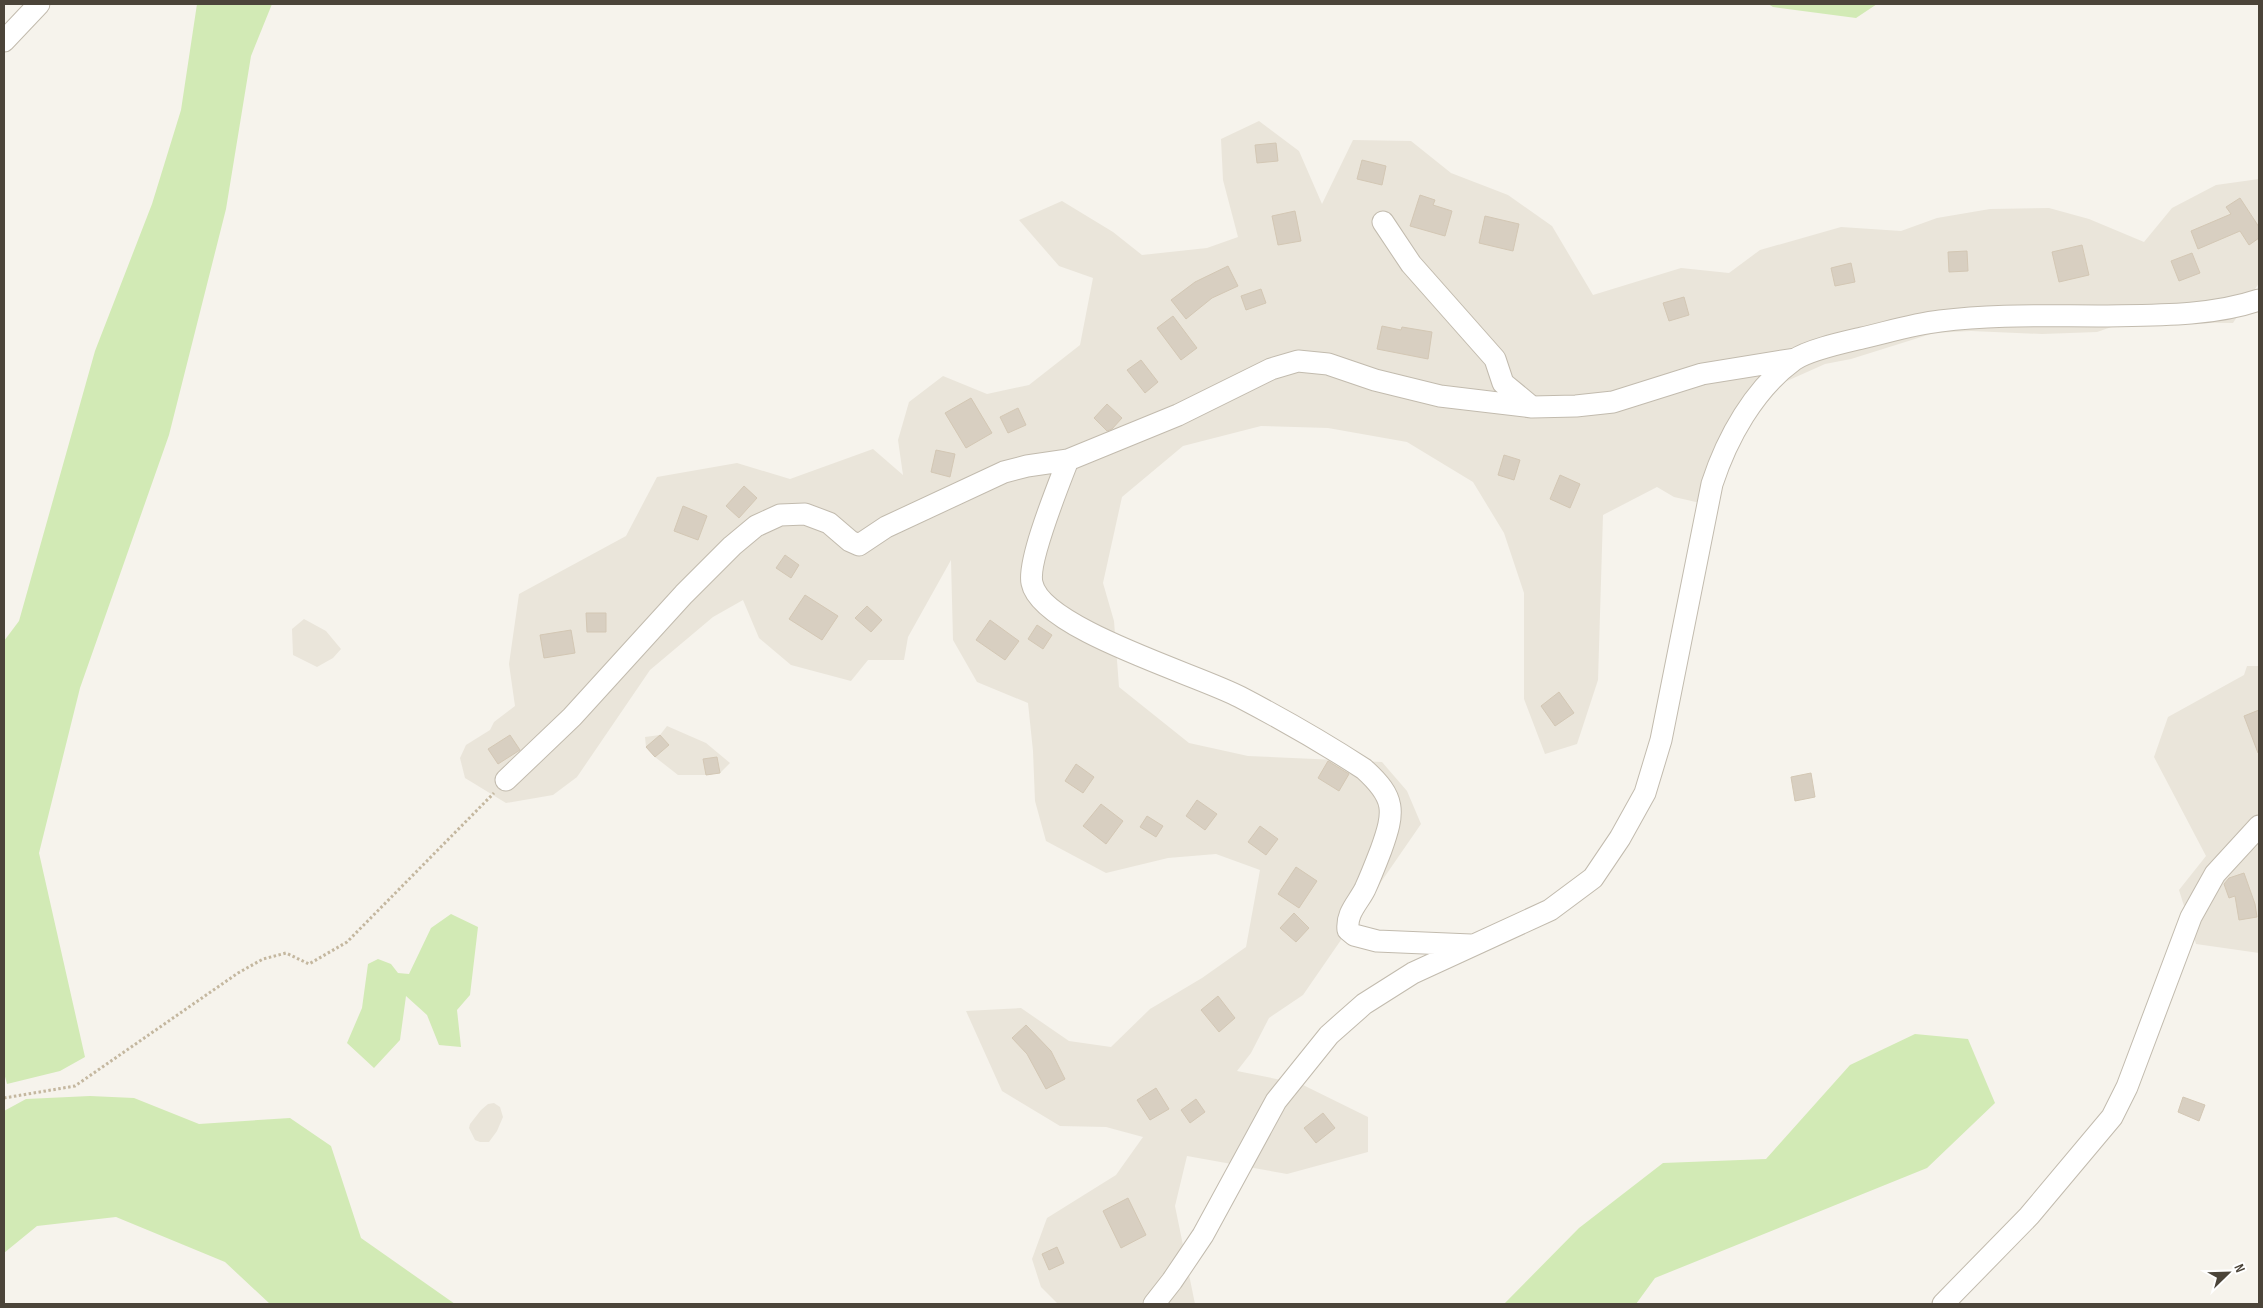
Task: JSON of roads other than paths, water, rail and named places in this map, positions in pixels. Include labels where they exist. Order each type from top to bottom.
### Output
[{"type":"street","points":[[4,41],[39,4]]},
{"type":"street","points":[[1383,222],[1411,264],[1495,359],[1504,383],[1532,407]]},
{"type":"street","points":[[506,780],[572,717],[718,559],[756,526],[780,515],[805,514],[828,523],[850,541],[859,545],[886,527],[1004,472],[1026,466],[1068,460],[1178,415],[1271,369],[1298,361],[1328,364],[1375,380],[1440,396],[1532,407],[1576,406],[1613,402],[1702,374],[1795,359],[1838,344],[1940,321],[1995,317],[2175,315],[2235,308],[2259,300]]},
{"type":"street","points":[[1154,1304],[1172,1282],[1203,1235],[1276,1101],[1329,1034],[1364,1004],[1413,973],[1550,910],[1593,878],[1620,838],[1645,793],[1661,740],[1712,484],[1722,455],[1733,434],[1761,392],[1795,359]]},
{"type":"street","points":[[1068,460],[1040,537],[1034,563],[1032,583],[1042,600],[1065,620],[1128,652],[1188,674],[1239,696],[1364,769],[1378,781],[1387,795],[1391,811],[1391,824],[1365,889],[1347,922],[1348,930],[1354,935],[1376,941],[1472,946]]},
{"type":"street","points":[[1943,1304],[2029,1216],[2112,1117],[2127,1087],[2191,917],[2215,874],[2259,826]]}]
